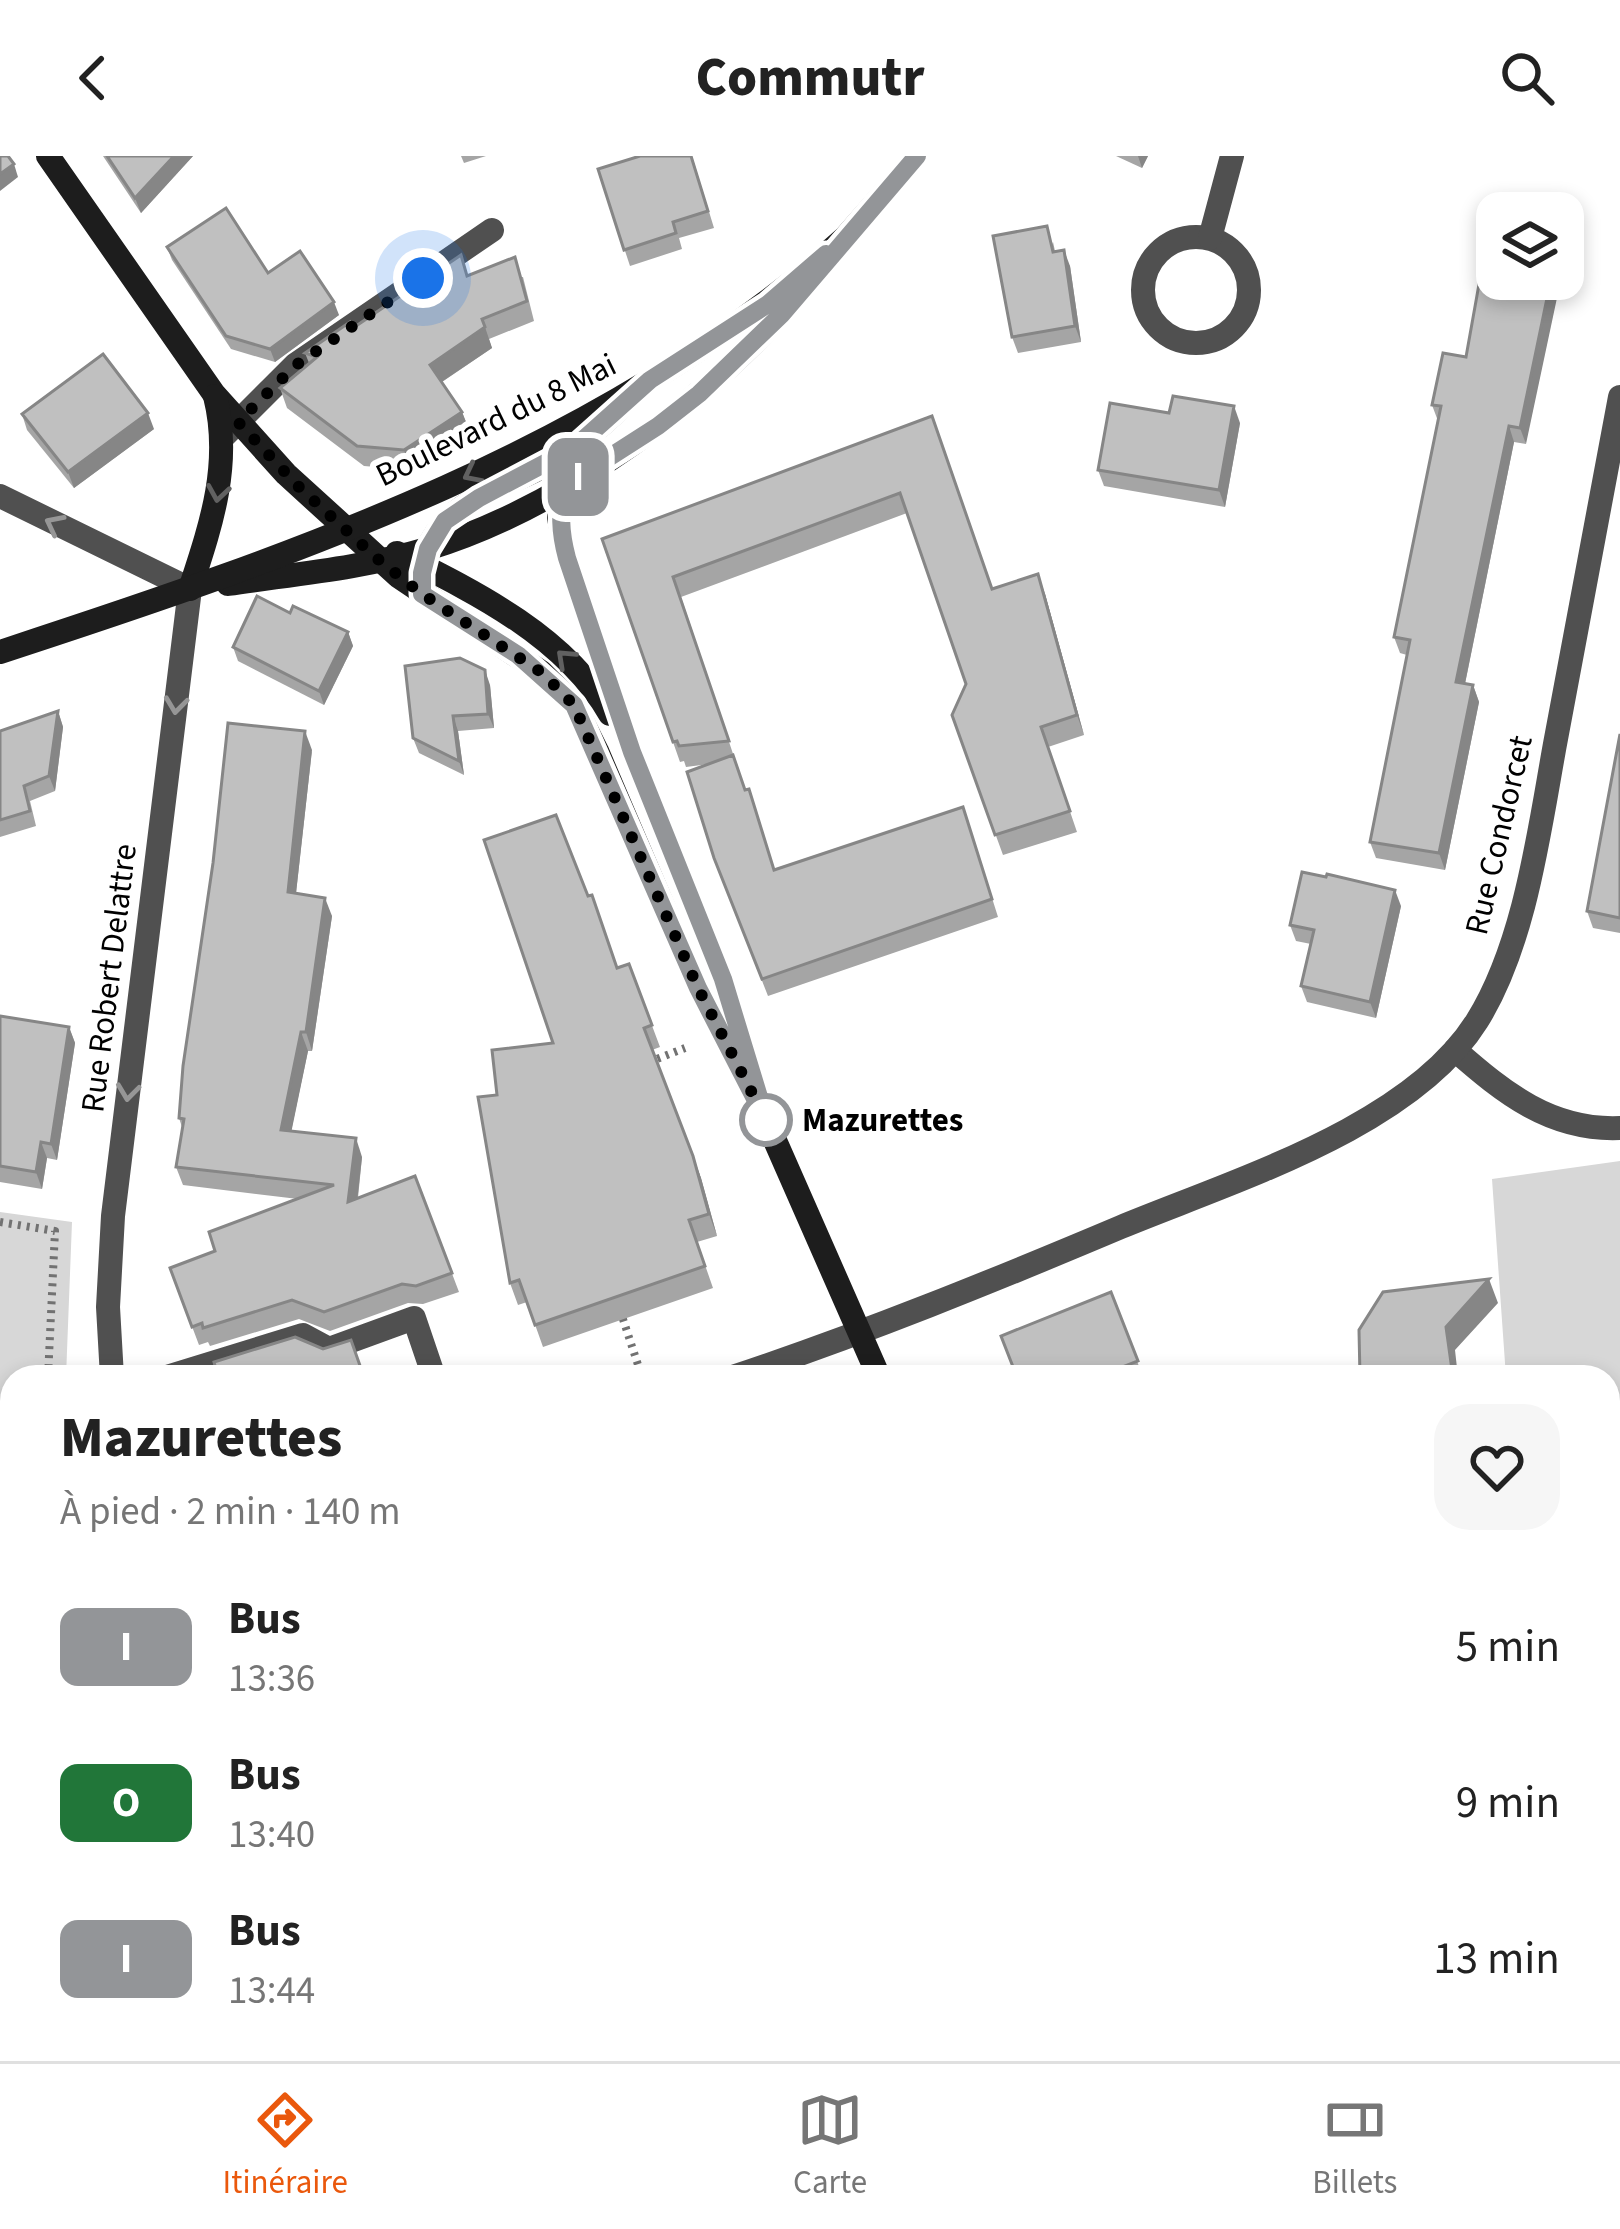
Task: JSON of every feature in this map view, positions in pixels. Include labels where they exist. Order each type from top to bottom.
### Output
[{"type":"street","points":[[48,156],[214,394],[230,430],[346,527],[408,558],[556,648],[586,678],[632,752]]},
{"type":"street","name":"Boulevard du 8 Mai","points":[[190,589],[408,558],[566,485],[699,394],[782,314],[917,156]]},
{"type":"street","points":[[1210,238],[1232,156]]},
{"type":"street","points":[[190,589],[214,515],[230,430],[296,365],[492,230]]},
{"type":"street","name":"Boulevard du 8 Mai","points":[[190,589],[467,476],[650,380],[768,304],[846,237]]},
{"type":"street","points":[[1192,237],[1210,238],[1239,257],[1250,290],[1238,323],[1209,342],[1192,343],[1160,330],[1149,315],[1144,281],[1149,264],[1161,250],[1192,237]]},
{"type":"street","points":[[408,558],[456,512],[574,448],[650,380]]},
{"type":"street","name":"Rue Condorcet","points":[[768,1365],[860,1334],[1345,1132],[1409,1090],[1455,1050],[1489,997],[1522,907],[1620,397]]},
{"type":"street","points":[[566,485],[560,518],[563,544],[632,752],[723,979],[766,1120]]},
{"type":"street","points":[[0,496],[190,589]]},
{"type":"street","points":[[408,558],[422,594],[518,655],[574,705],[698,988],[766,1120],[874,1365]]},
{"type":"street","points":[[408,558],[422,594]]},
{"type":"street","points":[[0,652],[190,589]]},
{"type":"street","name":"Rue Robert Delattre","points":[[111,1365],[108,1307],[113,1216],[190,589]]},
{"type":"street","points":[[1455,1050],[1506,1095],[1535,1110],[1566,1124],[1620,1128]]},
{"type":"street","points":[[206,1365],[303,1335],[329,1349],[414,1318],[430,1365]]},
{"type":"path","points":[[637,1068],[655,1059]]},
{"type":"path","points":[[0,1222],[55,1231],[49,1365]]},
{"type":"path","points":[[616,1301],[638,1365]]},
{"type":"shaded area","points":[[1620,1161],[1620,1365],[1505,1365],[1492,1179]]},
{"type":"shaded area","points":[[0,1212],[72,1222],[66,1365],[0,1365]]},
{"type":"building","points":[[0,156],[8,156],[14,164],[0,174]]},
{"type":"building","points":[[107,156],[174,156],[135,198]]},
{"type":"building","points":[[640,156],[691,156],[708,211],[673,222],[676,233],[624,250],[598,169]]},
{"type":"building","points":[[226,208],[268,273],[300,251],[334,302],[270,349],[226,336],[167,247]]},
{"type":"building","points":[[1047,226],[1053,252],[1064,250],[1075,326],[1012,337],[993,236]]},
{"type":"building","points":[[461,255],[467,276],[515,257],[527,301],[482,319],[485,327],[430,365],[462,412],[404,450],[357,446],[280,388],[317,357],[305,353],[350,322],[353,328]]},
{"type":"building","points":[[1476,300],[1547,300],[1520,428],[1509,426],[1456,682],[1473,685],[1439,853],[1370,842],[1410,640],[1394,637],[1441,406],[1432,405],[1443,353],[1466,357]]},
{"type":"building","points":[[103,354],[148,413],[68,472],[22,414]]},
{"type":"building","points":[[1173,396],[1234,406],[1219,490],[1098,470],[1110,403],[1169,413]]},
{"type":"building","points":[[932,416],[992,589],[1038,574],[1077,715],[1041,727],[1070,811],[995,835],[952,715],[966,684],[900,493],[673,577],[729,741],[679,746],[673,742],[602,539]]},
{"type":"building","points":[[257,596],[290,613],[293,606],[348,632],[319,691],[233,647]]},
{"type":"building","points":[[460,658],[485,670],[488,714],[453,716],[459,761],[413,738],[405,666]]},
{"type":"building","points":[[58,711],[49,776],[24,786],[30,811],[0,820],[0,731]]},
{"type":"building","points":[[228,723],[305,731],[288,892],[325,898],[306,1032],[301,1032],[281,1130],[356,1138],[348,1202],[415,1176],[452,1273],[416,1286],[402,1284],[324,1312],[292,1300],[203,1328],[202,1323],[192,1327],[170,1268],[215,1251],[209,1232],[334,1185],[176,1167],[184,1119],[179,1118],[183,1066]]},
{"type":"building","points":[[1620,734],[1620,918],[1587,911]]},
{"type":"building","points":[[733,755],[745,790],[749,789],[774,870],[963,807],[992,899],[762,979],[714,858],[687,772]]},
{"type":"building","points":[[556,815],[588,896],[592,895],[617,968],[629,964],[652,1025],[644,1028],[693,1156],[709,1214],[689,1220],[705,1266],[535,1325],[519,1280],[510,1283],[478,1097],[497,1095],[492,1050],[553,1043],[484,840]]},
{"type":"building","points":[[1302,872],[1395,890],[1370,1002],[1301,986],[1314,930],[1290,925]]},
{"type":"building","points":[[0,1016],[69,1027],[51,1144],[41,1142],[36,1172],[0,1166]]},
{"type":"building","points":[[1489,1279],[1446,1327],[1451,1365],[1360,1365],[1359,1330],[1383,1292]]},
{"type":"building","points":[[1111,1292],[1138,1361],[1128,1365],[1012,1365],[1001,1336]]},
{"type":"building","points":[[295,1337],[323,1349],[351,1340],[360,1365],[215,1365]]},
{"type":"bus line","name":"I","points":[[826,254],[768,304],[650,380],[574,448],[456,512],[434,534],[422,573],[422,594],[518,655],[574,705],[698,988],[766,1120],[723,979],[632,752],[567,558],[560,506],[566,485],[658,426],[766,330],[917,156]]},
{"type":"place","name":"Mazurettes","points":[[766,1120]]},
{"type":"route","points":[[423,278],[296,365],[238,422],[301,489],[380,561],[541,672],[574,705],[698,988],[766,1120]]}]
